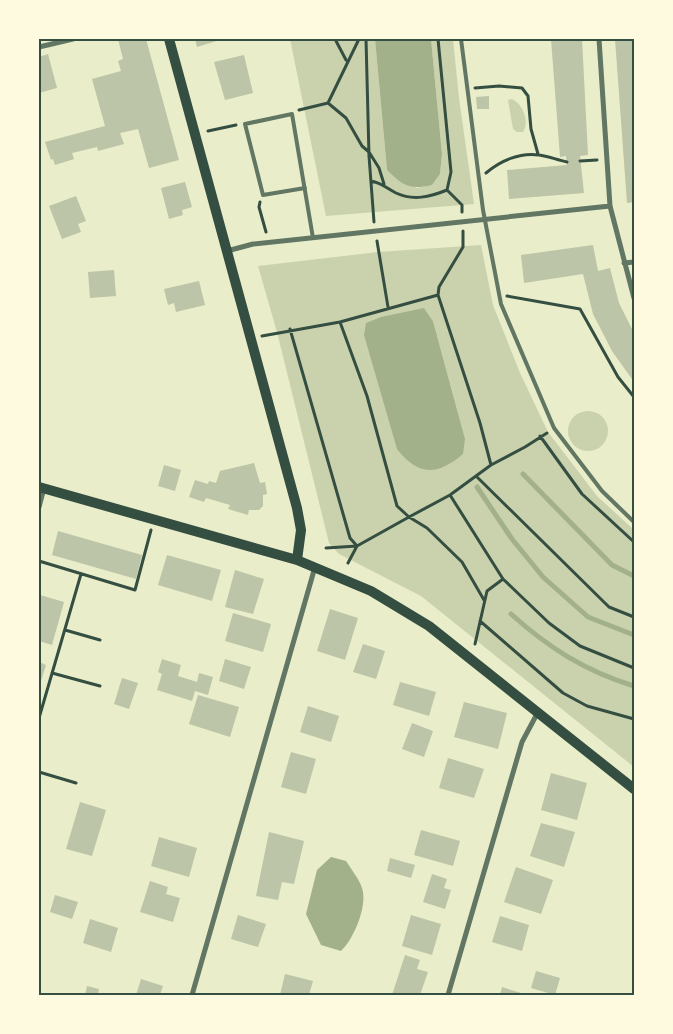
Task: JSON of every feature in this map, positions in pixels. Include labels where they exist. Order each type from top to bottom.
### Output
[{"type":"main road","points":[[169,39],[297,508],[301,530],[297,560]]},
{"type":"main road","points":[[41,487],[297,560],[371,590],[413,614],[634,789]]},
{"type":"street","points":[[39,47],[73,39]]},
{"type":"street","points":[[599,39],[610,206],[634,298]]},
{"type":"street","points":[[227,251],[269,243],[610,206]]},
{"type":"street","points":[[624,263],[634,262]]},
{"type":"street","points":[[39,507],[41,487]]},
{"type":"street","points":[[192,995],[315,567]]},
{"type":"street","points":[[448,995],[522,742],[538,712]]},
{"type":"lane","points":[[461,39],[484,219],[499,298],[554,428],[602,491],[634,522]]},
{"type":"lane","points":[[305,188],[263,195],[245,124],[292,114],[305,188],[313,238]]},
{"type":"path","points":[[335,39],[347,60]]},
{"type":"path","points":[[328,103],[347,60],[359,39]]},
{"type":"path","points":[[366,39],[372,213]]},
{"type":"path","points":[[438,39],[451,172],[446,190]]},
{"type":"path","points":[[466,88],[499,86],[522,88],[528,96],[530,122],[538,154]]},
{"type":"path","points":[[328,103],[346,118],[362,146],[369,152],[379,168],[384,184]]},
{"type":"path","points":[[292,114],[305,108],[328,103]]},
{"type":"path","points":[[195,134],[245,124]]},
{"type":"path","points":[[479,180],[502,162],[538,154],[567,162]]},
{"type":"path","points":[[580,161],[607,159]]},
{"type":"path","points":[[371,181],[384,184],[394,192],[416,198],[431,196],[446,190]]},
{"type":"path","points":[[446,190],[462,205]]},
{"type":"path","points":[[263,195],[259,207],[269,243]]},
{"type":"path","points":[[463,247],[439,287],[438,295],[492,465]]},
{"type":"path","points":[[378,252],[388,307]]},
{"type":"path","points":[[277,332],[340,322],[388,307],[438,295]]},
{"type":"path","points":[[499,298],[509,295],[580,310],[618,377],[634,397]]},
{"type":"path","points":[[340,322],[367,396],[397,506],[427,528],[462,562],[484,600]]},
{"type":"path","points":[[290,329],[350,538],[357,546]]},
{"type":"path","points":[[326,548],[357,546],[450,495],[492,465],[525,447],[540,436],[582,494],[634,542]]},
{"type":"path","points":[[476,476],[609,607],[634,617]]},
{"type":"path","points":[[450,495],[503,579],[549,623],[580,646],[634,668]]},
{"type":"path","points":[[39,561],[135,590],[154,519]]},
{"type":"path","points":[[348,563],[357,546]]},
{"type":"path","points":[[39,718],[81,574]]},
{"type":"path","points":[[475,644],[486,591],[503,579]]},
{"type":"path","points":[[480,621],[563,693],[587,706],[634,719]]},
{"type":"path","points":[[65,630],[100,640]]},
{"type":"path","points":[[52,673],[100,686]]},
{"type":"path","points":[[39,772],[76,783]]},
{"type":"shaded area","points":[[290,39],[375,39],[387,170],[417,188],[432,185],[440,174],[442,154],[431,39],[453,39],[474,204],[326,216]]},
{"type":"shaded area","points":[[375,39],[431,39],[442,154],[440,174],[432,185],[412,187],[402,183],[387,170]]},
{"type":"shaded area","points":[[508,100],[516,101],[524,114],[526,123],[523,132],[517,132],[513,129]]},
{"type":"shaded area","points":[[481,245],[493,305],[520,373],[548,432],[597,496],[634,530],[634,767],[421,596],[339,554],[329,543],[277,332],[258,266],[378,252]],"holes":[[[424,308],[433,321],[465,439]]]},
{"type":"shaded area","points":[[424,308],[433,321],[465,439],[463,454],[445,466],[428,470],[413,464],[397,449],[364,335],[366,323],[381,317]]},
{"type":"shaded area","points":[[584,411],[592,411],[599,414],[605,420],[608,431],[605,442],[599,448],[592,451],[584,451],[577,448],[571,442],[568,435],[568,427],[571,420],[577,414]]},
{"type":"shaded area","points":[[331,857],[346,861],[359,881],[363,895],[359,921],[351,938],[341,951],[321,945],[306,914],[317,870]]},
{"type":"building","points":[[118,39],[146,39],[179,160],[149,168],[138,129],[120,133],[124,144],[98,151],[97,147],[72,153],[74,159],[55,165],[53,159],[51,160],[45,142],[105,126],[92,79],[121,71],[118,61],[123,59]]},
{"type":"building","points":[[195,39],[223,39],[197,47]]},
{"type":"building","points":[[551,39],[582,39],[588,155],[580,156],[584,193],[509,199],[507,170],[567,165],[566,156],[560,157]]},
{"type":"building","points":[[615,39],[634,39],[634,202],[627,203]]},
{"type":"building","points":[[48,54],[57,88],[39,93],[39,57]]},
{"type":"building","points":[[244,55],[253,93],[225,100],[214,62]]},
{"type":"building","points":[[489,96],[489,109],[477,109],[476,97]]},
{"type":"building","points":[[185,182],[192,207],[182,210],[183,215],[169,219],[161,188]]},
{"type":"building","points":[[76,196],[86,221],[78,224],[81,232],[62,239],[49,206]]},
{"type":"building","points":[[593,245],[598,271],[610,268],[619,303],[634,333],[634,382],[612,351],[593,314],[583,274],[524,283],[521,255]]},
{"type":"building","points":[[114,270],[116,296],[90,298],[88,272]]},
{"type":"building","points":[[199,281],[205,305],[176,312],[174,303],[168,305],[164,289]]},
{"type":"building","points":[[254,463],[260,483],[265,482],[267,494],[263,495],[263,506],[259,510],[249,510],[248,515],[228,509],[230,505],[206,498],[204,502],[189,497],[195,480],[208,484],[209,481],[216,483],[220,471]]},
{"type":"building","points":[[164,465],[181,470],[175,491],[158,486]]},
{"type":"building","points":[[58,531],[142,555],[136,579],[52,555]]},
{"type":"building","points":[[167,555],[221,570],[212,601],[158,585]]},
{"type":"building","points":[[235,570],[264,579],[253,614],[225,607]]},
{"type":"building","points":[[40,595],[64,602],[52,645],[39,641]]},
{"type":"building","points":[[330,609],[358,618],[345,660],[317,651]]},
{"type":"building","points":[[233,613],[271,624],[263,652],[225,641]]},
{"type":"building","points":[[363,644],[385,651],[376,679],[353,672]]},
{"type":"building","points":[[162,659],[181,665],[178,676],[197,682],[199,673],[213,677],[208,695],[195,691],[192,701],[157,690],[162,674],[158,672]]},
{"type":"building","points":[[225,659],[251,667],[244,689],[219,681]]},
{"type":"building","points":[[39,662],[46,665],[39,687]]},
{"type":"building","points":[[122,678],[138,683],[129,709],[114,704]]},
{"type":"building","points":[[400,682],[436,692],[429,716],[393,705]]},
{"type":"building","points":[[198,695],[239,707],[230,737],[189,724]]},
{"type":"building","points":[[464,702],[507,713],[498,749],[454,737]]},
{"type":"building","points":[[308,706],[339,716],[331,742],[300,732]]},
{"type":"building","points":[[412,723],[433,731],[424,757],[402,749]]},
{"type":"building","points":[[291,752],[316,759],[306,794],[281,787]]},
{"type":"building","points":[[448,758],[484,769],[474,798],[439,788]]},
{"type":"building","points":[[551,773],[587,783],[577,820],[541,810]]},
{"type":"building","points":[[80,802],[106,810],[92,856],[66,849]]},
{"type":"building","points":[[541,823],[575,832],[564,867],[530,856]]},
{"type":"building","points":[[421,830],[460,841],[453,866],[414,855]]},
{"type":"building","points":[[269,832],[304,841],[294,884],[282,882],[278,900],[256,896]]},
{"type":"building","points":[[159,837],[197,848],[189,877],[151,866]]},
{"type":"building","points":[[390,858],[415,865],[411,878],[387,871]]},
{"type":"building","points":[[516,867],[553,880],[541,914],[504,902]]},
{"type":"building","points":[[432,874],[447,879],[444,888],[451,890],[445,909],[423,902]]},
{"type":"building","points":[[150,881],[168,887],[166,894],[180,898],[173,922],[140,912]]},
{"type":"building","points":[[55,895],[78,902],[72,919],[50,912]]},
{"type":"building","points":[[238,915],[266,924],[258,947],[231,939]]},
{"type":"building","points":[[411,915],[441,924],[432,955],[402,946]]},
{"type":"building","points":[[500,916],[529,925],[522,951],[492,942]]},
{"type":"building","points":[[90,919],[118,928],[111,952],[83,943]]},
{"type":"building","points":[[405,955],[420,960],[417,969],[428,972],[420,995],[392,995]]},
{"type":"building","points":[[536,971],[560,978],[555,995],[531,988]]},
{"type":"building","points":[[285,974],[313,981],[309,995],[280,995]]},
{"type":"building","points":[[141,979],[163,986],[160,995],[136,995]]},
{"type":"building","points":[[87,986],[99,989],[98,995],[85,995]]},
{"type":"building","points":[[502,987],[521,993],[521,995],[500,995]]},
{"type":"waterway","points":[[523,474],[612,565],[634,576]]},
{"type":"waterway","points":[[477,487],[512,539],[543,577],[588,617],[634,635]]},
{"type":"waterway","points":[[511,614],[568,657],[599,673],[634,686]]}]
